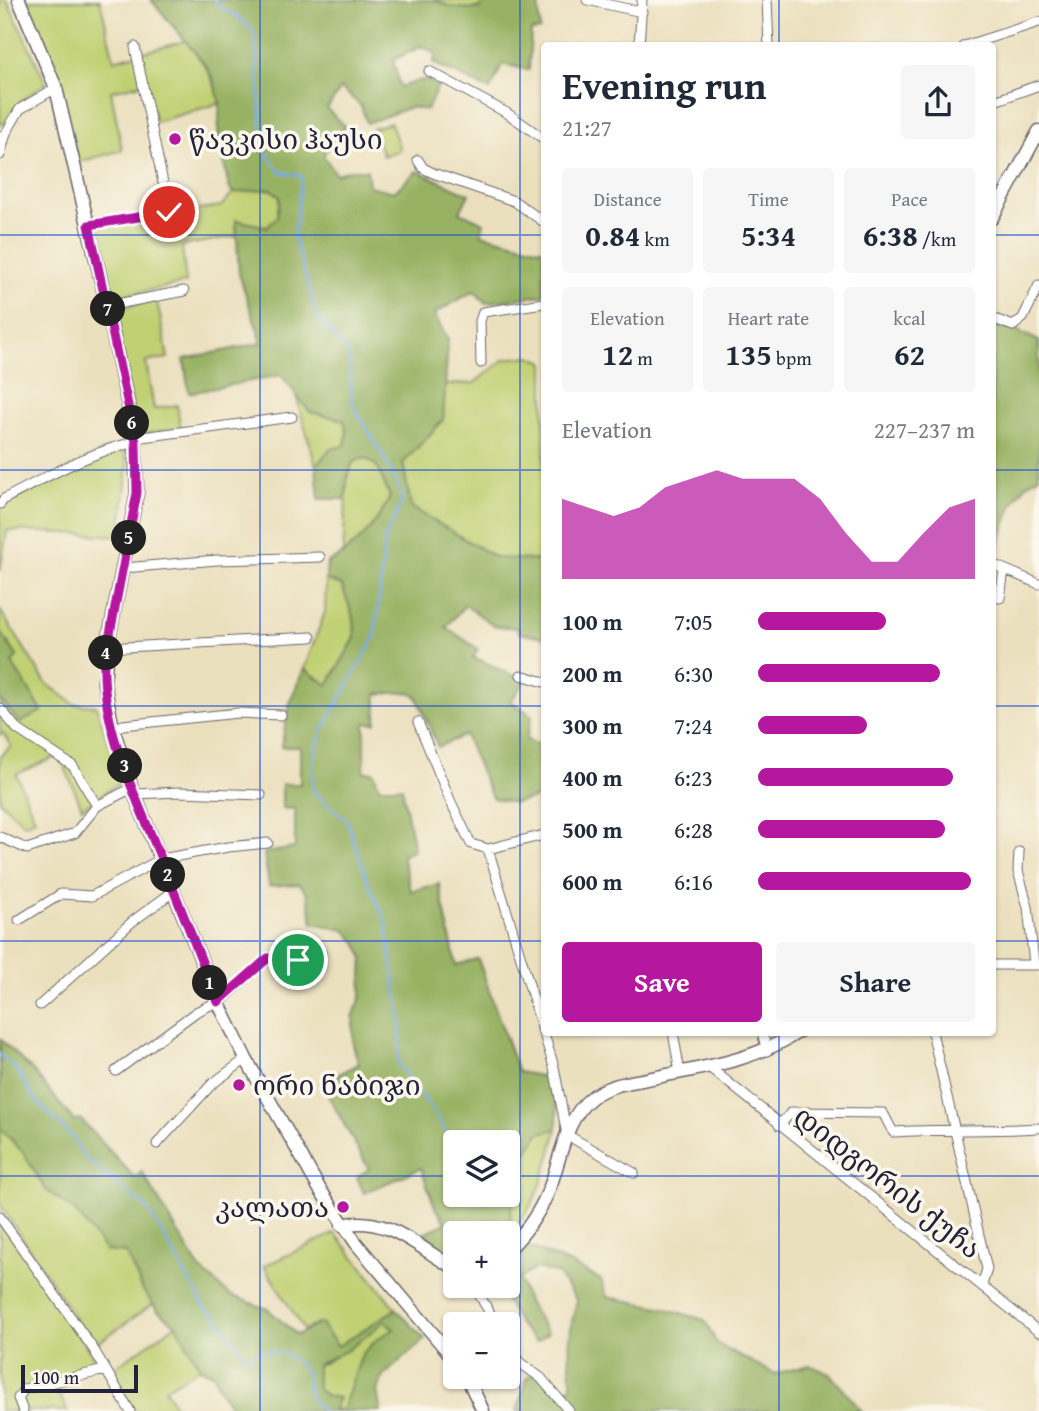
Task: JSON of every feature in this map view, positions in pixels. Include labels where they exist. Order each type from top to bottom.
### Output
[{"type":"main road","points":[[19,0],[56,88],[136,440],[137,493],[107,648],[104,683],[113,729],[133,791],[218,1002],[246,1059],[342,1225],[443,1346]]},
{"type":"main road","points":[[996,211],[1039,131]]},
{"type":"main road","points":[[520,1238],[536,1217],[551,1186],[567,1135],[582,1107],[602,1090],[709,1067],[767,1051],[792,1036]]},
{"type":"main road","points":[[342,1225],[357,1221],[386,1227],[406,1236],[443,1260]]},
{"type":"main road","points":[[473,1389],[483,1411]]},
{"type":"street","points":[[587,0],[642,12]]},
{"type":"street","points":[[639,42],[642,0]]},
{"type":"street","points":[[766,0],[769,42]]},
{"type":"street","points":[[976,42],[1039,22]]},
{"type":"street","points":[[89,225],[169,212],[135,47]]},
{"type":"street","points":[[429,71],[507,113],[541,137]]},
{"type":"street","points":[[996,101],[1039,85]]},
{"type":"street","points":[[0,155],[3,135],[20,109],[56,88]]},
{"type":"street","points":[[418,160],[423,168],[433,173],[514,201],[541,220]]},
{"type":"street","points":[[996,320],[1013,326],[1023,318],[1039,285]]},
{"type":"street","points":[[107,306],[184,290]]},
{"type":"street","points":[[481,363],[480,321],[483,312],[541,303]]},
{"type":"street","points":[[0,504],[4,499],[72,464],[109,448],[136,440],[292,417]]},
{"type":"street","points":[[124,568],[216,559],[320,557]]},
{"type":"street","points":[[996,566],[1039,584]]},
{"type":"street","points":[[996,597],[1000,597],[1004,570]]},
{"type":"street","points":[[107,648],[311,636]]},
{"type":"street","points":[[521,675],[541,681]]},
{"type":"street","points":[[0,708],[17,729],[73,766],[97,806]]},
{"type":"street","points":[[113,729],[123,725],[238,713],[281,715]]},
{"type":"street","points":[[418,722],[471,844],[488,849],[541,836]]},
{"type":"street","points":[[0,837],[27,849],[75,833],[97,806],[133,791],[261,795]]},
{"type":"street","points":[[19,920],[61,894],[92,896],[161,859],[228,846],[268,843]]},
{"type":"street","points":[[488,849],[541,1024]]},
{"type":"street","points":[[996,965],[1036,965],[1028,907],[1018,871],[1019,852]]},
{"type":"street","points":[[40,1004],[133,921],[174,891]]},
{"type":"street","points":[[117,1071],[196,1012],[218,1002],[268,958],[298,960],[321,953]]},
{"type":"street","points":[[545,1036],[554,1067],[567,1135],[634,1172]]},
{"type":"street","points":[[674,1036],[680,1073]]},
{"type":"street","points":[[763,1036],[767,1051]]},
{"type":"street","points":[[933,1036],[987,1269],[982,1285]]},
{"type":"street","points":[[157,1144],[212,1084],[246,1059]]},
{"type":"street","name":"დიდგორის ქუჩა","points":[[709,1067],[1039,1332]]},
{"type":"street","points":[[779,1125],[792,1112],[883,1113],[893,1132],[953,1128],[1039,1128]]},
{"type":"street","points":[[0,1217],[130,1411]]},
{"type":"street","points":[[520,1363],[541,1378],[569,1411]]},
{"type":"street","points":[[23,1411],[18,1398],[24,1389],[105,1370]]},
{"type":"green space","points":[[0,0],[7,0],[46,83],[20,102],[2,125],[0,121]]},
{"type":"green space","points":[[24,0],[100,0],[114,60],[185,41],[207,69],[220,103],[156,122],[145,83],[111,91],[122,150],[79,162]]},
{"type":"green space","points":[[151,0],[435,0],[451,7],[469,9],[481,8],[481,0],[538,0],[540,30],[531,31],[529,70],[503,64],[490,90],[433,63],[436,54],[422,46],[393,60],[400,87],[425,79],[438,86],[427,110],[411,107],[367,123],[361,106],[341,88],[327,109],[345,126],[323,155],[336,174],[367,170],[369,186],[394,192],[417,171],[469,194],[460,212],[484,223],[481,234],[541,249],[541,295],[486,303],[474,291],[434,314],[448,340],[443,420],[403,463],[411,507],[496,558],[541,561],[541,637],[519,633],[518,628],[495,626],[465,605],[446,627],[478,649],[473,657],[525,681],[511,701],[532,716],[526,740],[541,746],[541,797],[514,803],[492,798],[465,735],[438,747],[417,697],[408,692],[377,694],[376,723],[365,723],[364,772],[374,772],[379,787],[402,787],[414,850],[402,856],[411,891],[439,884],[456,965],[478,959],[518,1072],[552,1078],[557,1129],[539,1133],[520,1167],[520,1130],[443,1130],[443,1207],[511,1207],[510,1221],[445,1221],[435,1207],[421,1168],[364,1193],[357,1177],[369,1169],[321,1083],[359,1064],[353,1045],[353,1017],[361,997],[363,957],[356,942],[345,930],[313,923],[307,894],[300,884],[269,886],[264,853],[295,848],[295,809],[282,808],[282,784],[300,784],[300,747],[281,747],[291,699],[304,669],[328,685],[355,638],[354,620],[342,586],[326,579],[327,563],[365,535],[390,497],[377,466],[365,458],[353,462],[347,479],[346,499],[319,499],[316,466],[330,449],[345,446],[347,433],[344,420],[310,412],[281,375],[189,393],[184,359],[262,343],[239,274],[236,220],[267,227],[277,217],[280,197],[271,189],[233,193],[229,187],[218,137],[220,103],[214,81],[205,64]]},
{"type":"green space","points":[[435,0],[481,0],[481,8],[457,8]]},
{"type":"green space","points":[[391,123],[400,150],[383,156],[373,128]]},
{"type":"green space","points":[[271,189],[281,197],[277,217],[267,227],[236,220],[237,236],[182,246],[186,283],[110,298],[93,228],[221,206],[233,193]]},
{"type":"green space","points":[[157,301],[168,358],[146,362],[154,409],[177,405],[181,428],[138,435],[112,309]]},
{"type":"green space","points":[[996,325],[1039,341],[1039,476],[1022,490],[1016,499],[997,552]]},
{"type":"green space","points":[[530,356],[541,361],[541,561],[496,558],[411,507],[403,463],[443,420],[445,385],[474,383],[505,359]]},
{"type":"green space","points":[[296,396],[310,412],[344,420],[347,433],[345,447],[330,449],[316,466]]},
{"type":"green space","points":[[123,447],[128,465],[120,536],[7,530],[0,571],[0,510],[6,502],[108,449]]},
{"type":"green space","points":[[365,458],[377,466],[390,497],[362,540],[343,555],[347,479],[353,461]]},
{"type":"green space","points":[[326,579],[342,586],[355,620],[355,638],[328,685],[304,669],[325,612]]},
{"type":"green space","points":[[0,610],[46,683],[74,704],[96,706],[122,781],[82,808],[60,755],[16,774],[35,819],[24,824],[0,801],[0,756],[11,746],[3,733],[0,735],[0,699],[20,722],[12,663],[17,656],[0,631]]},
{"type":"green space","points":[[0,631],[17,656],[12,663],[42,711],[20,723],[0,699]]},
{"type":"green space","points":[[0,1039],[33,1071],[74,1121],[80,1119],[135,1178],[142,1172],[199,1268],[230,1295],[268,1309],[297,1335],[320,1323],[338,1346],[396,1309],[425,1339],[383,1376],[377,1391],[381,1411],[342,1411],[362,1354],[377,1339],[394,1329],[385,1321],[348,1350],[317,1365],[317,1389],[327,1396],[339,1398],[334,1408],[338,1411],[235,1410],[221,1393],[214,1375],[200,1368],[176,1325],[158,1311],[144,1292],[126,1253],[106,1251],[75,1211],[46,1190],[23,1152],[0,1128]]},
{"type":"green space","points":[[0,1128],[23,1152],[46,1190],[75,1211],[91,1230],[126,1253],[144,1292],[153,1304],[93,1346],[0,1204]]},
{"type":"green space","points":[[557,1129],[535,1198],[520,1221],[510,1221],[511,1207],[520,1207],[522,1160],[539,1133]]},
{"type":"green space","points":[[0,1212],[95,1360],[53,1384],[68,1411],[0,1411]]},
{"type":"green space","points":[[443,1224],[443,1251],[424,1233]]},
{"type":"green space","points":[[335,1233],[396,1309],[338,1346],[320,1323],[304,1330],[264,1266]]},
{"type":"green space","points":[[530,1247],[573,1265],[601,1280],[607,1297],[660,1307],[705,1320],[717,1344],[775,1374],[809,1365],[829,1373],[862,1411],[517,1411],[528,1376],[542,1374],[559,1394],[572,1387],[570,1343],[577,1301],[558,1274],[536,1268],[520,1278],[520,1253]]},
{"type":"green space","points":[[520,1282],[528,1302],[548,1333],[536,1342],[520,1325],[520,1312],[512,1312],[505,1298],[520,1298]]},
{"type":"green space","points":[[385,1321],[395,1329],[382,1337],[365,1355],[342,1411],[334,1408],[339,1398],[327,1396],[317,1389],[317,1365],[326,1362]]},
{"type":"green space","points":[[176,1325],[200,1368],[165,1389],[178,1411],[133,1411],[109,1371]]},
{"type":"waterway","points":[[215,0],[220,7],[237,16],[255,33],[263,148],[280,172],[302,176],[294,236],[317,316],[349,354],[352,403],[390,468],[403,499],[385,539],[375,637],[322,731],[313,760],[313,791],[347,821],[368,882],[386,922],[401,1022],[398,1064],[445,1130]]},
{"type":"waterway","points":[[0,1055],[17,1070],[36,1101],[74,1139],[85,1158],[148,1209],[205,1308],[214,1314],[247,1358],[270,1351],[293,1359],[305,1371],[310,1394],[322,1411]]},
{"type":"place","name":"წავკისი ჰაუსი","points":[[175,139]]},
{"type":"place","name":"ორი ნაბიჯი","points":[[239,1085]]},
{"type":"place","name":"კალათა","points":[[343,1207]]},
{"type":"route","points":[[169,212],[89,225],[136,442],[137,493],[133,521],[104,665],[107,707],[132,788],[218,1002],[268,958],[298,960]]}]
